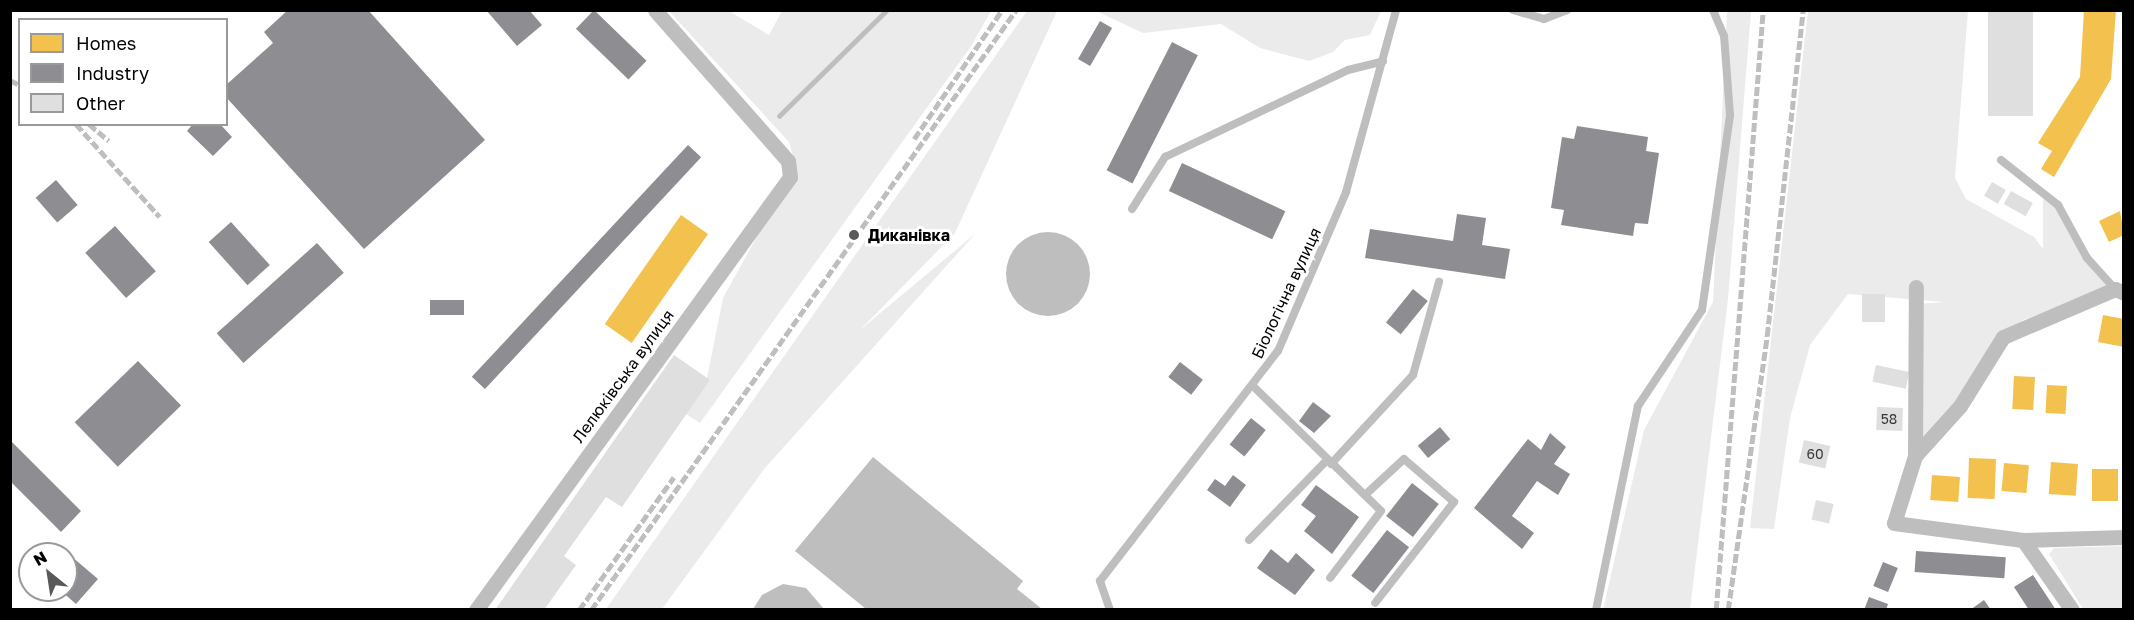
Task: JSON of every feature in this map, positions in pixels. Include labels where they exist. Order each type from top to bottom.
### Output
[{"type":"street","name":"Лелюківська вулиця","points":[[476,609],[790,177],[788,161],[655,10]]},
{"type":"street","points":[[1916,287],[1915,456],[1894,523],[2023,540],[2124,537]]},
{"type":"street","points":[[1915,456],[1960,406],[2003,337],[2121,288]]},
{"type":"street","points":[[2023,540],[2072,609]]},
{"type":"lane","name":"Біологічна вулиця","points":[[1110,609],[1100,581],[1254,387],[1278,351],[1346,192],[1396,10]]},
{"type":"lane","points":[[1513,10],[1544,19],[1567,10]]},
{"type":"lane","points":[[1596,609],[1638,406],[1702,310],[1730,115],[1724,36],[1713,10]]},
{"type":"lane","points":[[1132,209],[1165,157],[1348,70],[1383,61]]},
{"type":"lane","points":[[2001,160],[2058,205],[2086,258],[2121,288]]},
{"type":"lane","points":[[1249,540],[1413,375],[1439,282]]},
{"type":"lane","points":[[1254,387],[1381,511],[1330,578]]},
{"type":"lane","points":[[1365,495],[1404,459],[1454,501],[1376,603]]},
{"type":"shaded area","points":[[1381,10],[1370,35],[1345,40],[1333,52],[1309,61],[1260,48],[1221,24],[1143,33],[1096,11]]},
{"type":"shaded area","points":[[669,11],[729,11],[769,35],[782,11],[991,11],[972,45],[700,423],[686,414],[707,378],[723,298],[796,166],[789,142]]},
{"type":"shaded area","points":[[1027,11],[1057,11],[955,233],[860,330],[975,234],[765,468],[662,609],[606,609]]},
{"type":"shaded area","points":[[1727,11],[1751,11],[1728,299],[1690,609],[1603,610],[1644,430],[1713,302]]},
{"type":"shaded area","points":[[1808,11],[1968,11],[1955,178],[1966,199],[2034,237],[2043,249],[2043,199],[2058,205],[2087,258],[2115,289],[2023,320],[2003,337],[1915,456],[1916,304],[1944,302],[1848,294],[1810,345],[1790,418],[1774,529],[1750,528]]},
{"type":"shaded area","points":[[1048,232],[1064,235],[1078,244],[1087,258],[1090,274],[1087,290],[1078,304],[1064,313],[1048,316],[1032,313],[1018,304],[1009,290],[1006,274],[1009,258],[1018,244],[1032,235]]},
{"type":"shaded area","points":[[873,457],[1023,581],[1017,589],[1042,609],[866,609],[795,551]]},
{"type":"shaded area","points":[[2123,546],[2123,609],[2083,609],[2049,554],[2054,548]]},
{"type":"shaded area","points":[[783,584],[806,588],[824,609],[753,609],[762,595]]},
{"type":"building: Homes","points":[[2084,10],[2116,10],[2111,79],[2054,177],[2041,169],[2052,151],[2038,143],[2080,77]]},
{"type":"building: Homes","points":[[2120,211],[2124,235],[2109,242],[2099,221]]},
{"type":"building: Homes","points":[[681,215],[708,234],[632,343],[605,324]]},
{"type":"building: Homes","points":[[2103,315],[2124,319],[2124,347],[2098,342]]},
{"type":"building: Homes","points":[[2014,376],[2035,377],[2033,410],[2012,409]]},
{"type":"building: Homes","points":[[2047,385],[2067,386],[2066,414],[2046,413]]},
{"type":"building: Homes","points":[[1969,458],[1996,459],[1995,499],[1968,498]]},
{"type":"building: Homes","points":[[2051,462],[2078,464],[2076,496],[2049,494]]},
{"type":"building: Homes","points":[[2004,463],[2029,465],[2026,493],[2002,491]]},
{"type":"building: Homes","points":[[2092,469],[2118,469],[2118,501],[2092,501]]},
{"type":"building: Homes","points":[[1932,475],[1960,477],[1958,502],[1930,500]]},
{"type":"building: Industry","points":[[288,10],[368,10],[485,140],[364,249],[228,99],[228,83],[273,43],[264,32]]},
{"type":"building: Industry","points":[[486,10],[529,10],[542,25],[517,46]]},
{"type":"building: Industry","points":[[594,10],[647,61],[628,79],[576,29]]},
{"type":"building: Industry","points":[[1100,21],[1112,28],[1090,66],[1078,59]]},
{"type":"building: Industry","points":[[1172,42],[1198,55],[1132,183],[1107,170]]},
{"type":"building: Industry","points":[[191,126],[222,126],[232,137],[213,156],[187,131]]},
{"type":"building: Industry","points":[[1577,126],[1648,137],[1646,151],[1659,153],[1648,224],[1635,223],[1633,236],[1561,225],[1564,210],[1551,208],[1562,137],[1574,139]]},
{"type":"building: Industry","points":[[688,145],[701,157],[485,389],[472,377]]},
{"type":"building: Industry","points":[[1182,163],[1285,211],[1272,239],[1169,191]]},
{"type":"building: Industry","points":[[56,180],[78,205],[57,223],[36,198]]},
{"type":"building: Industry","points":[[1457,214],[1486,218],[1482,245],[1510,249],[1505,279],[1365,258],[1370,229],[1453,241]]},
{"type":"building: Industry","points":[[231,222],[270,265],[248,285],[209,242]]},
{"type":"building: Industry","points":[[115,226],[156,271],[126,298],[85,253]]},
{"type":"building: Industry","points":[[317,243],[344,273],[243,363],[217,333]]},
{"type":"building: Industry","points":[[1413,289],[1428,301],[1401,334],[1386,322]]},
{"type":"building: Industry","points":[[430,300],[464,300],[464,315],[430,315]]},
{"type":"building: Industry","points":[[138,361],[181,406],[118,467],[75,422]]},
{"type":"building: Industry","points":[[1180,362],[1203,380],[1191,395],[1168,377]]},
{"type":"building: Industry","points":[[1313,402],[1331,416],[1314,433],[1299,421]]},
{"type":"building: Industry","points":[[1251,418],[1266,430],[1244,456],[1230,444]]},
{"type":"building: Industry","points":[[1440,427],[1450,439],[1428,458],[1418,446]]},
{"type":"building: Industry","points":[[1550,433],[1566,447],[1554,464],[1570,474],[1558,495],[1537,481],[1512,516],[1534,533],[1522,549],[1474,508],[1528,439],[1541,450]]},
{"type":"building: Industry","points":[[10,440],[81,511],[61,532],[10,481]]},
{"type":"building: Industry","points":[[1233,475],[1246,485],[1230,507],[1207,490],[1215,479],[1225,486]]},
{"type":"building: Industry","points":[[1412,483],[1439,504],[1413,537],[1386,516]]},
{"type":"building: Industry","points":[[1316,485],[1359,517],[1332,554],[1304,531],[1316,516],[1301,505]]},
{"type":"building: Industry","points":[[1387,530],[1409,547],[1373,593],[1351,576]]},
{"type":"building: Industry","points":[[1271,549],[1288,563],[1296,553],[1315,570],[1295,595],[1257,568]]},
{"type":"building: Industry","points":[[1916,551],[2006,557],[2004,578],[1915,572]]},
{"type":"building: Industry","points":[[78,562],[98,579],[78,602]]},
{"type":"building: Industry","points":[[1883,562],[1898,568],[1888,592],[1873,586]]},
{"type":"building: Industry","points":[[2033,575],[2056,610],[2029,610],[2014,587]]},
{"type":"building: Industry","points":[[1869,597],[1888,604],[1886,610],[1864,610]]},
{"type":"building: Industry","points":[[1984,600],[1991,610],[1970,610]]},
{"type":"building: Other","points":[[1988,10],[2033,10],[2033,116],[1988,116]]},
{"type":"building: Other","points":[[1992,182],[2006,190],[1998,204],[1984,196]]},
{"type":"building: Other","points":[[2011,191],[2033,203],[2026,216],[2004,204]]},
{"type":"building: Other","points":[[1862,294],[1885,294],[1885,322],[1862,322]]},
{"type":"building: Other","points":[[674,355],[710,380],[622,507],[606,497],[564,556],[576,565],[544,610],[495,610]]},
{"type":"building: Other","points":[[1876,365],[1909,372],[1906,389],[1872,382]]},
{"type":"building: Other","points":[[1877,407],[1903,408],[1902,431],[1876,430]]},
{"type":"building: Other","points":[[1804,440],[1830,446],[1825,468],[1799,462]]},
{"type":"building: Other","points":[[1816,500],[1834,504],[1829,524],[1812,519]]},
{"type":"waterway","points":[[779,116],[887,10]]},
{"type":"railway","points":[[914,139],[1002,10]]},
{"type":"railway","points":[[591,610],[1016,10]]},
{"type":"railway","points":[[1716,610],[1763,10]]},
{"type":"railway","points":[[1728,610],[1767,336],[1803,10]]},
{"type":"railway","points":[[10,80],[18,84]]},
{"type":"railway","points":[[78,126],[160,217]]},
{"type":"railway","points":[[91,126],[109,141]]},
{"type":"railway","points":[[579,610],[674,477]]},
{"type":"place","name":"Диканівка","points":[[854,235]]}]
